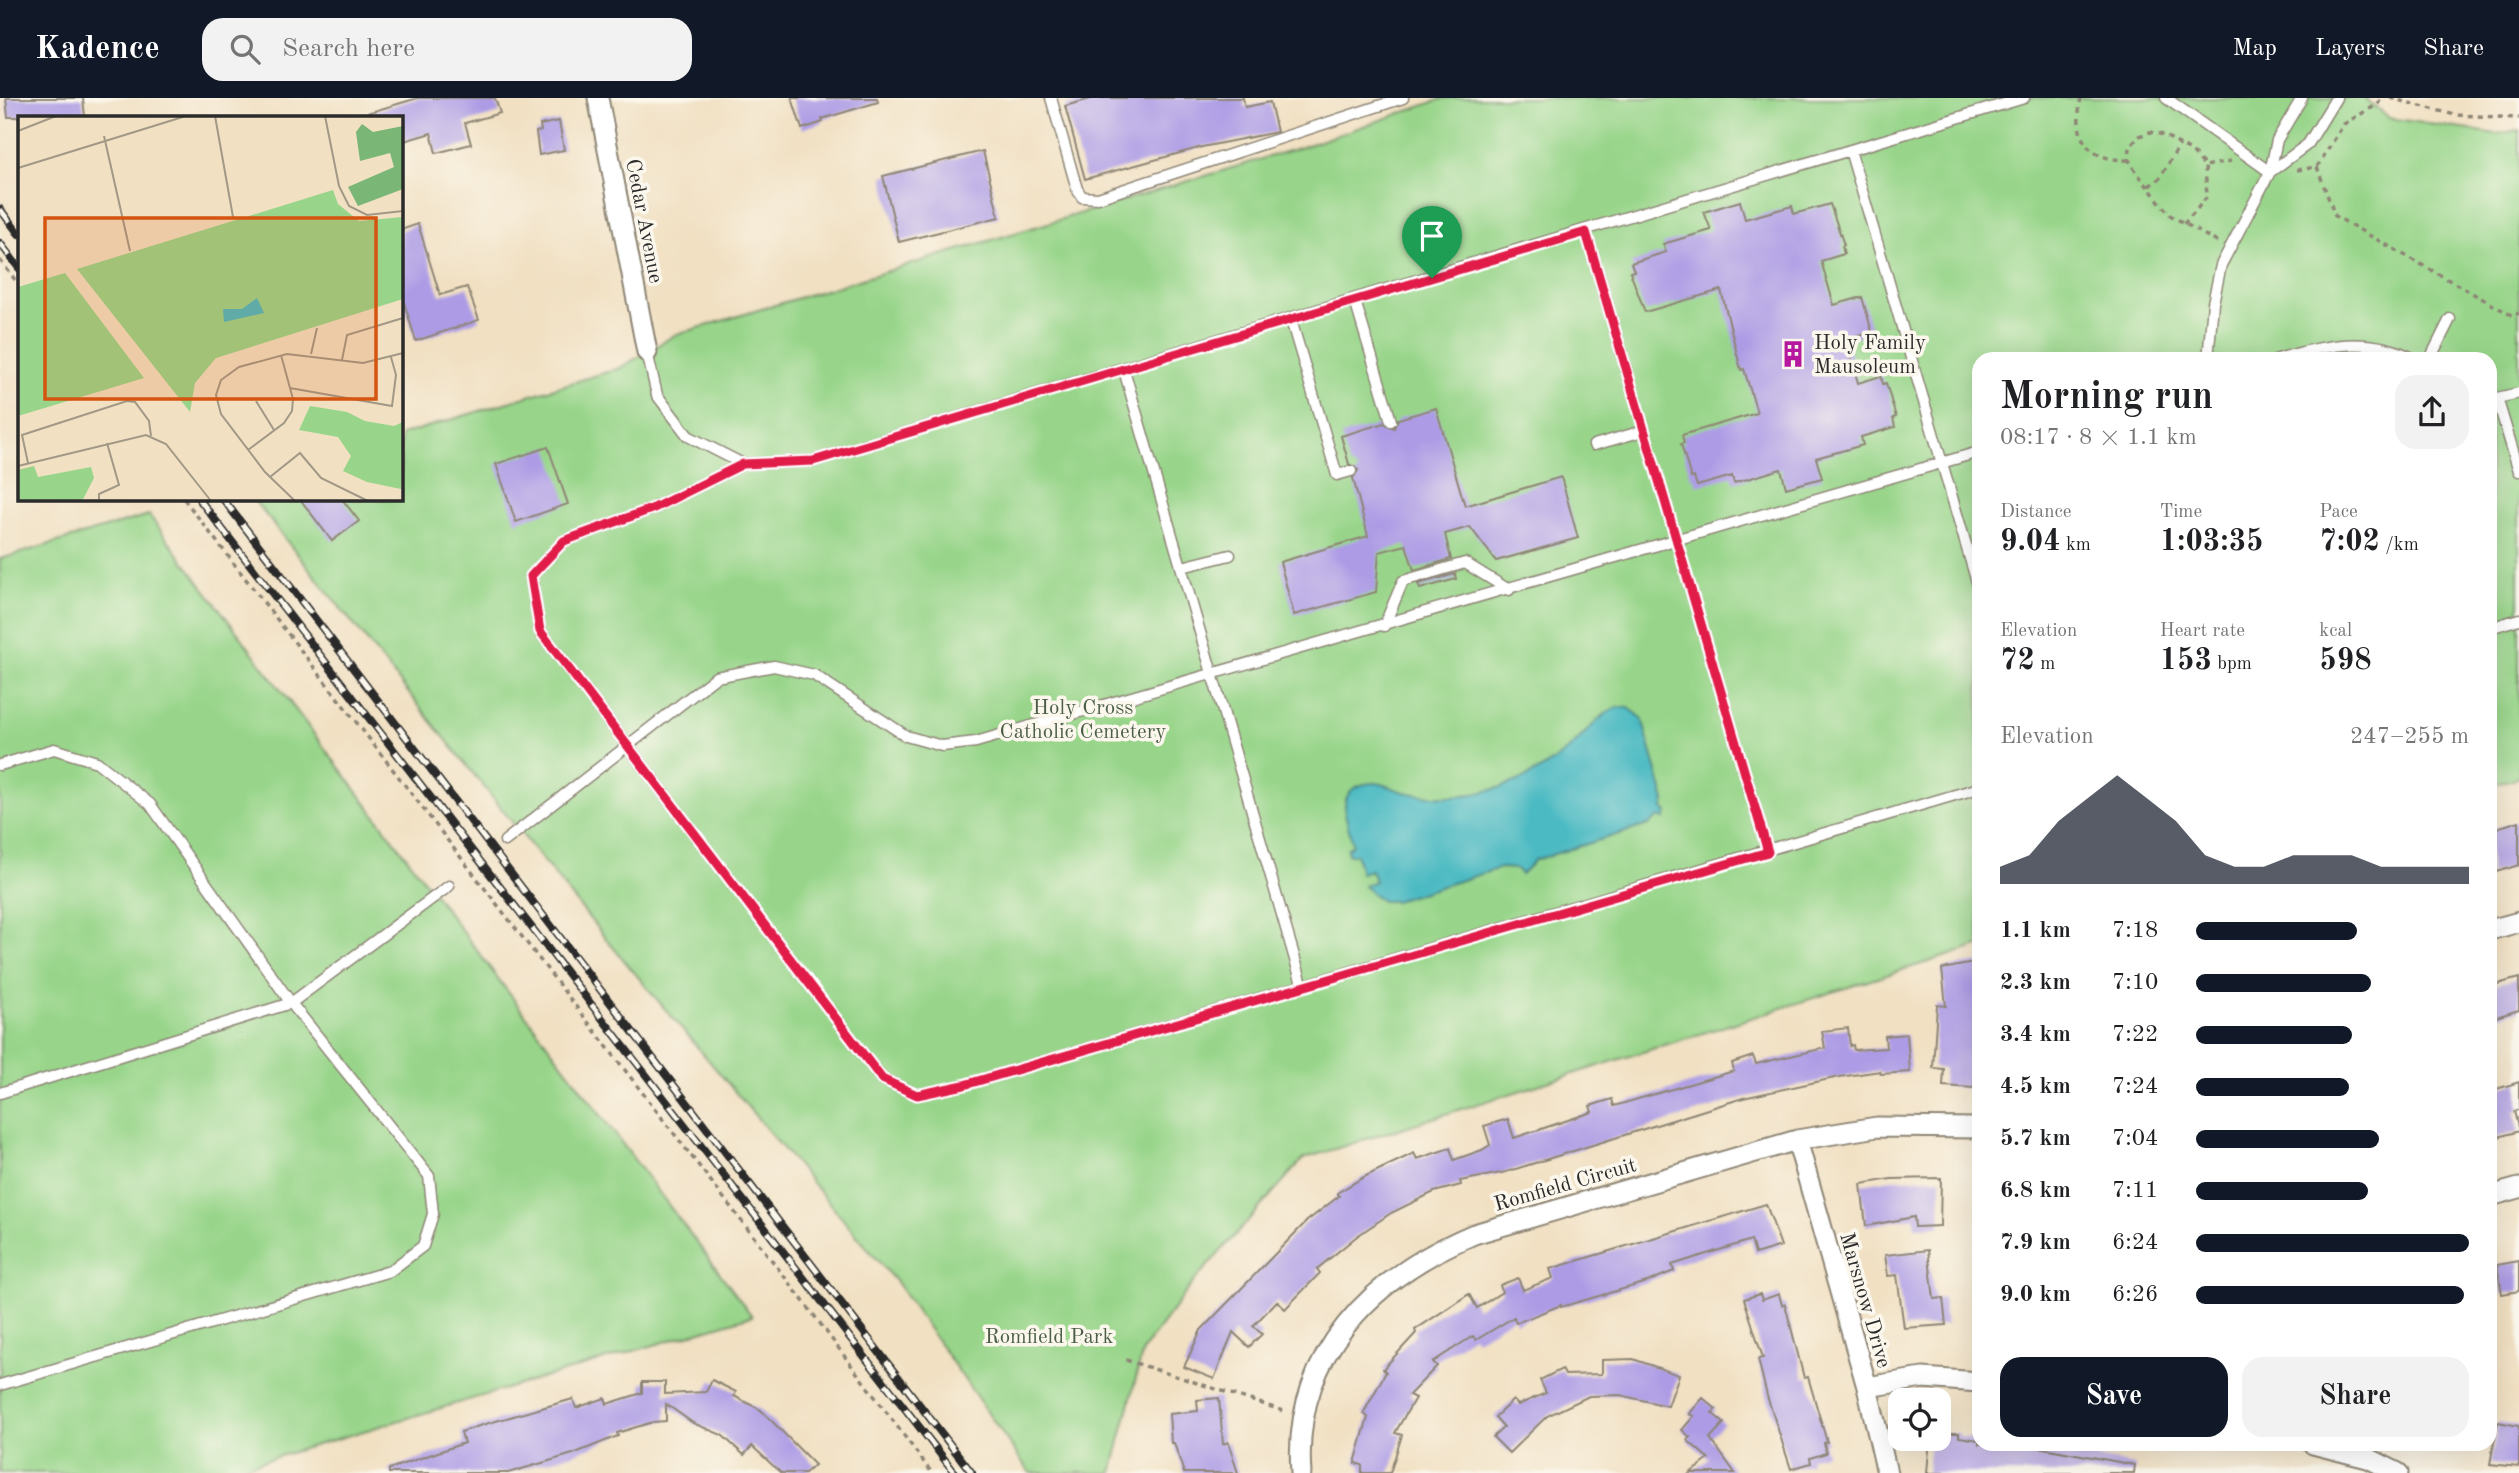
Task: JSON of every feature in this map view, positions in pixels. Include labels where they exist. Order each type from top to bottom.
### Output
[{"type":"street","name":"Cedar Avenue","points":[[598,98],[647,352]]},
{"type":"street","points":[[2497,928],[2519,922]]},
{"type":"street","name":"Romfield Circuit","points":[[1301,1473],[1303,1417],[1322,1364],[1342,1330],[1385,1284],[1429,1254],[1474,1234],[1797,1140],[1877,1127],[1972,1128]]},
{"type":"street","name":"Marsnow Drive","points":[[1797,1140],[1867,1387],[1887,1473]]},
{"type":"street","points":[[2497,1194],[2519,1188]]},
{"type":"street","points":[[1867,1387],[1923,1378],[1972,1382]]},
{"type":"street","points":[[2340,1451],[2368,1458],[2398,1473]]},
{"type":"lane","points":[[1051,98],[1077,189],[1082,197],[1098,198],[1403,98]]},
{"type":"lane","points":[[1972,790],[1768,852],[964,1085],[917,1095],[882,1079],[540,631],[531,576],[564,541],[654,508],[743,464],[813,461],[1586,232],[2024,98]]},
{"type":"lane","points":[[2166,98],[2270,172]]},
{"type":"lane","points":[[2209,352],[2213,303],[2221,264],[2270,172],[2277,140],[2302,98]]},
{"type":"lane","points":[[2270,172],[2308,144],[2336,98]]},
{"type":"lane","points":[[1850,150],[1972,565]]},
{"type":"lane","points":[[1586,232],[1768,852]]},
{"type":"lane","points":[[1355,301],[1391,421]]},
{"type":"lane","points":[[1291,320],[1337,475],[1351,471]]},
{"type":"lane","points":[[2434,352],[2450,320]]},
{"type":"lane","points":[[2306,352],[2341,343],[2374,345],[2394,352]]},
{"type":"lane","points":[[647,352],[657,395],[688,436],[743,464]]},
{"type":"lane","points":[[1124,370],[1303,986]]},
{"type":"lane","points":[[2497,397],[2519,393]]},
{"type":"lane","points":[[2497,406],[2519,471]]},
{"type":"lane","points":[[1594,445],[1643,431]]},
{"type":"lane","points":[[505,841],[716,677],[774,666],[814,676],[906,736],[942,746],[976,742],[1972,454]]},
{"type":"lane","points":[[1182,567],[1230,555]]},
{"type":"lane","points":[[1384,626],[1404,581],[1465,563],[1509,590]]},
{"type":"lane","points":[[2497,626],[2519,619]]},
{"type":"lane","points":[[0,765],[54,749],[97,762],[150,804],[291,1003],[429,1176],[433,1214],[423,1247],[390,1271],[0,1385]]},
{"type":"lane","points":[[0,1093],[291,1003],[449,886]]},
{"type":"path","points":[[2081,98],[2078,126],[2087,147],[2107,160],[2129,160]]},
{"type":"path","points":[[2317,167],[2344,124],[2378,104],[2381,98]]},
{"type":"path","points":[[2390,98],[2455,115],[2519,118]]},
{"type":"path","points":[[2184,224],[2207,197],[2205,166],[2164,135],[2150,132],[2139,136],[2130,147],[2129,160],[2170,215],[2184,224],[2228,248]]},
{"type":"path","points":[[2149,186],[2160,178],[2173,160],[2179,144]]},
{"type":"path","points":[[2205,166],[2237,160],[2245,154]]},
{"type":"path","points":[[2270,172],[2317,167]]},
{"type":"path","points":[[2317,167],[2335,216],[2513,316],[2519,313]]},
{"type":"path","points":[[0,260],[18,284]]},
{"type":"path","points":[[185,500],[801,1298],[932,1473]]},
{"type":"path","points":[[1126,1360],[1303,1417]]},
{"type":"green space","name":"Holy Cross Catholic Cemetery","points":[[1445,98],[2364,98],[2389,118],[2497,134],[2519,130],[2519,777],[2497,784],[2497,352],[1972,352],[1972,948],[1303,1159],[1196,1279],[1143,1350],[1112,1473],[1030,1473],[896,1282],[606,939],[254,500],[402,500],[402,435],[620,368],[675,335],[1305,146]]},
{"type":"green space","points":[[149,515],[752,1316],[222,1473],[0,1473],[0,559]]},
{"type":"water","points":[[1617,707],[1629,708],[1642,718],[1665,801],[1665,819],[1659,817],[1648,825],[1535,860],[1521,875],[1517,869],[1500,868],[1395,901],[1382,901],[1364,886],[1375,881],[1371,870],[1361,873],[1356,854],[1348,854],[1347,849],[1353,844],[1345,808],[1348,794],[1353,789],[1378,783],[1412,794],[1448,796],[1499,788],[1548,765],[1603,716]]},
{"type":"building","points":[[6,98],[83,98],[85,116],[8,117]]},
{"type":"building","points":[[418,98],[495,98],[500,113],[465,123],[471,144],[436,153],[431,133],[402,142],[402,116],[367,116],[367,113]]},
{"type":"building","points":[[792,98],[877,98],[878,102],[822,119],[823,122],[802,129]]},
{"type":"building","points":[[1094,98],[1243,98],[1245,107],[1270,102],[1277,132],[1202,147],[1085,179],[1065,106]]},
{"type":"building","points":[[559,121],[564,150],[539,155],[536,132],[541,131],[540,125]]},
{"type":"building","points":[[983,151],[999,217],[899,242],[883,176]]},
{"type":"building","name":"Holy Family Mausoleum","points":[[1740,201],[1745,219],[1792,206],[1794,214],[1830,204],[1844,245],[1844,254],[1821,261],[1834,305],[1862,297],[1872,332],[1846,340],[1858,383],[1881,376],[1883,384],[1886,383],[1896,417],[1893,418],[1895,427],[1861,437],[1863,445],[1816,458],[1822,478],[1786,488],[1781,469],[1734,483],[1732,476],[1697,486],[1694,477],[1691,478],[1681,444],[1684,443],[1682,435],[1757,413],[1744,369],[1741,370],[1721,290],[1645,312],[1630,272],[1634,271],[1631,263],[1666,252],[1663,244],[1711,230],[1704,212]]},
{"type":"building","points":[[418,224],[440,295],[467,287],[479,320],[416,341],[402,296],[402,230]]},
{"type":"building","points":[[1436,408],[1465,506],[1561,477],[1578,538],[1496,561],[1470,527],[1445,534],[1451,559],[1414,570],[1406,545],[1379,552],[1376,592],[1294,615],[1280,562],[1368,536],[1353,478],[1358,470],[1349,464],[1341,436],[1384,423],[1394,428],[1398,419]]},
{"type":"building","points":[[548,447],[568,504],[516,522],[496,464]]},
{"type":"building","points":[[301,500],[343,500],[359,521],[332,541]]},
{"type":"building","points":[[1455,574],[1456,579],[1420,589],[1418,584]]},
{"type":"building","points":[[2519,821],[2519,865],[2497,872],[2497,828]]},
{"type":"building","points":[[1972,963],[1972,1088],[1943,1086],[1944,1069],[1933,1068],[1937,1005],[1946,1006],[1942,969]]},
{"type":"building","points":[[2519,978],[2519,1010],[2497,1017],[2497,984]]},
{"type":"building","points":[[1848,1028],[1850,1046],[1853,1045],[1854,1050],[1886,1048],[1885,1036],[1907,1034],[1910,1072],[1881,1074],[1880,1071],[1839,1077],[1743,1098],[1506,1172],[1460,1181],[1461,1185],[1434,1192],[1391,1213],[1357,1236],[1317,1269],[1320,1273],[1285,1309],[1277,1301],[1253,1326],[1262,1334],[1249,1347],[1233,1332],[1214,1379],[1184,1367],[1201,1330],[1307,1221],[1339,1196],[1337,1193],[1364,1177],[1414,1153],[1417,1159],[1450,1148],[1454,1160],[1482,1150],[1490,1145],[1484,1126],[1508,1119],[1514,1138],[1592,1112],[1590,1106],[1612,1099],[1614,1106],[1734,1071],[1732,1063],[1753,1056],[1756,1064],[1825,1048],[1822,1031]]},
{"type":"building","points":[[2519,1082],[2519,1110],[2514,1111],[2519,1131],[2497,1137],[2497,1089]]},
{"type":"building","points":[[1941,1178],[1940,1226],[1915,1227],[1914,1217],[1866,1226],[1861,1184],[1891,1179]]},
{"type":"building","points":[[1766,1204],[1781,1246],[1755,1254],[1751,1240],[1672,1265],[1674,1271],[1647,1282],[1561,1305],[1516,1323],[1514,1317],[1476,1340],[1473,1336],[1433,1362],[1437,1366],[1409,1395],[1415,1398],[1395,1433],[1402,1435],[1390,1473],[1362,1473],[1362,1465],[1355,1463],[1368,1417],[1363,1414],[1386,1372],[1383,1369],[1416,1333],[1415,1330],[1469,1294],[1477,1308],[1502,1292],[1500,1285],[1518,1278],[1523,1290],[1553,1278],[1550,1269]]},
{"type":"building","points":[[1928,1250],[1934,1299],[1943,1298],[1946,1325],[1904,1328],[1897,1275],[1888,1276],[1885,1255]]},
{"type":"building","points":[[2519,1261],[2519,1291],[2502,1294],[2497,1265]]},
{"type":"building","points":[[1760,1294],[1762,1300],[1779,1294],[1782,1305],[1785,1304],[1804,1378],[1808,1377],[1827,1442],[1824,1443],[1826,1453],[1810,1458],[1811,1463],[1791,1469],[1767,1396],[1758,1359],[1763,1358],[1744,1299]]},
{"type":"building","points":[[1633,1359],[1679,1375],[1668,1406],[1620,1395],[1589,1396],[1547,1416],[1509,1453],[1493,1437],[1504,1427],[1495,1417],[1513,1400],[1518,1405],[1546,1393],[1540,1380],[1562,1369],[1565,1375],[1602,1374],[1602,1360]]},
{"type":"building","points":[[712,1380],[736,1392],[734,1396],[761,1410],[815,1465],[805,1473],[781,1473],[752,1446],[744,1455],[722,1435],[693,1423],[666,1404],[666,1421],[653,1422],[617,1433],[618,1436],[573,1454],[508,1473],[389,1473],[389,1469],[464,1443],[461,1432],[482,1425],[573,1399],[576,1408],[605,1398],[607,1404],[642,1393],[642,1382],[665,1382],[665,1394],[706,1392]]},
{"type":"building","points":[[1219,1398],[1223,1444],[1228,1442],[1238,1473],[1184,1473],[1174,1443],[1171,1443],[1169,1414],[1198,1411],[1197,1400]]},
{"type":"building","points":[[1703,1398],[1716,1409],[1712,1413],[1724,1423],[1710,1438],[1735,1473],[1690,1473],[1709,1459],[1687,1440],[1690,1437],[1682,1430],[1694,1416],[1689,1414]]},
{"type":"building","points":[[2498,1422],[2519,1426],[2519,1467],[2490,1464],[2492,1451],[2497,1451]]},
{"type":"building","points":[[1951,1433],[1959,1433],[1959,1437],[1972,1439],[1972,1451],[2060,1451],[2135,1465],[2134,1473],[1927,1473],[1929,1451],[1951,1451]]},
{"type":"railway","points":[[0,209],[18,233]]},
{"type":"railway","points":[[0,243],[18,267]]},
{"type":"railway","points":[[200,500],[955,1473]]},
{"type":"railway","points":[[224,500],[972,1473]]},
{"type":"place","name":"Holy Family Mausoleum","points":[[1793,354]]},
{"type":"route","points":[[1586,232],[1768,852],[964,1085],[917,1095],[882,1079],[540,631],[531,576],[564,541],[654,508],[743,464],[813,461],[1432,278],[1586,232]]},
{"type":"park label","name":"Romfield Park","points":[[1049,1336]]}]
